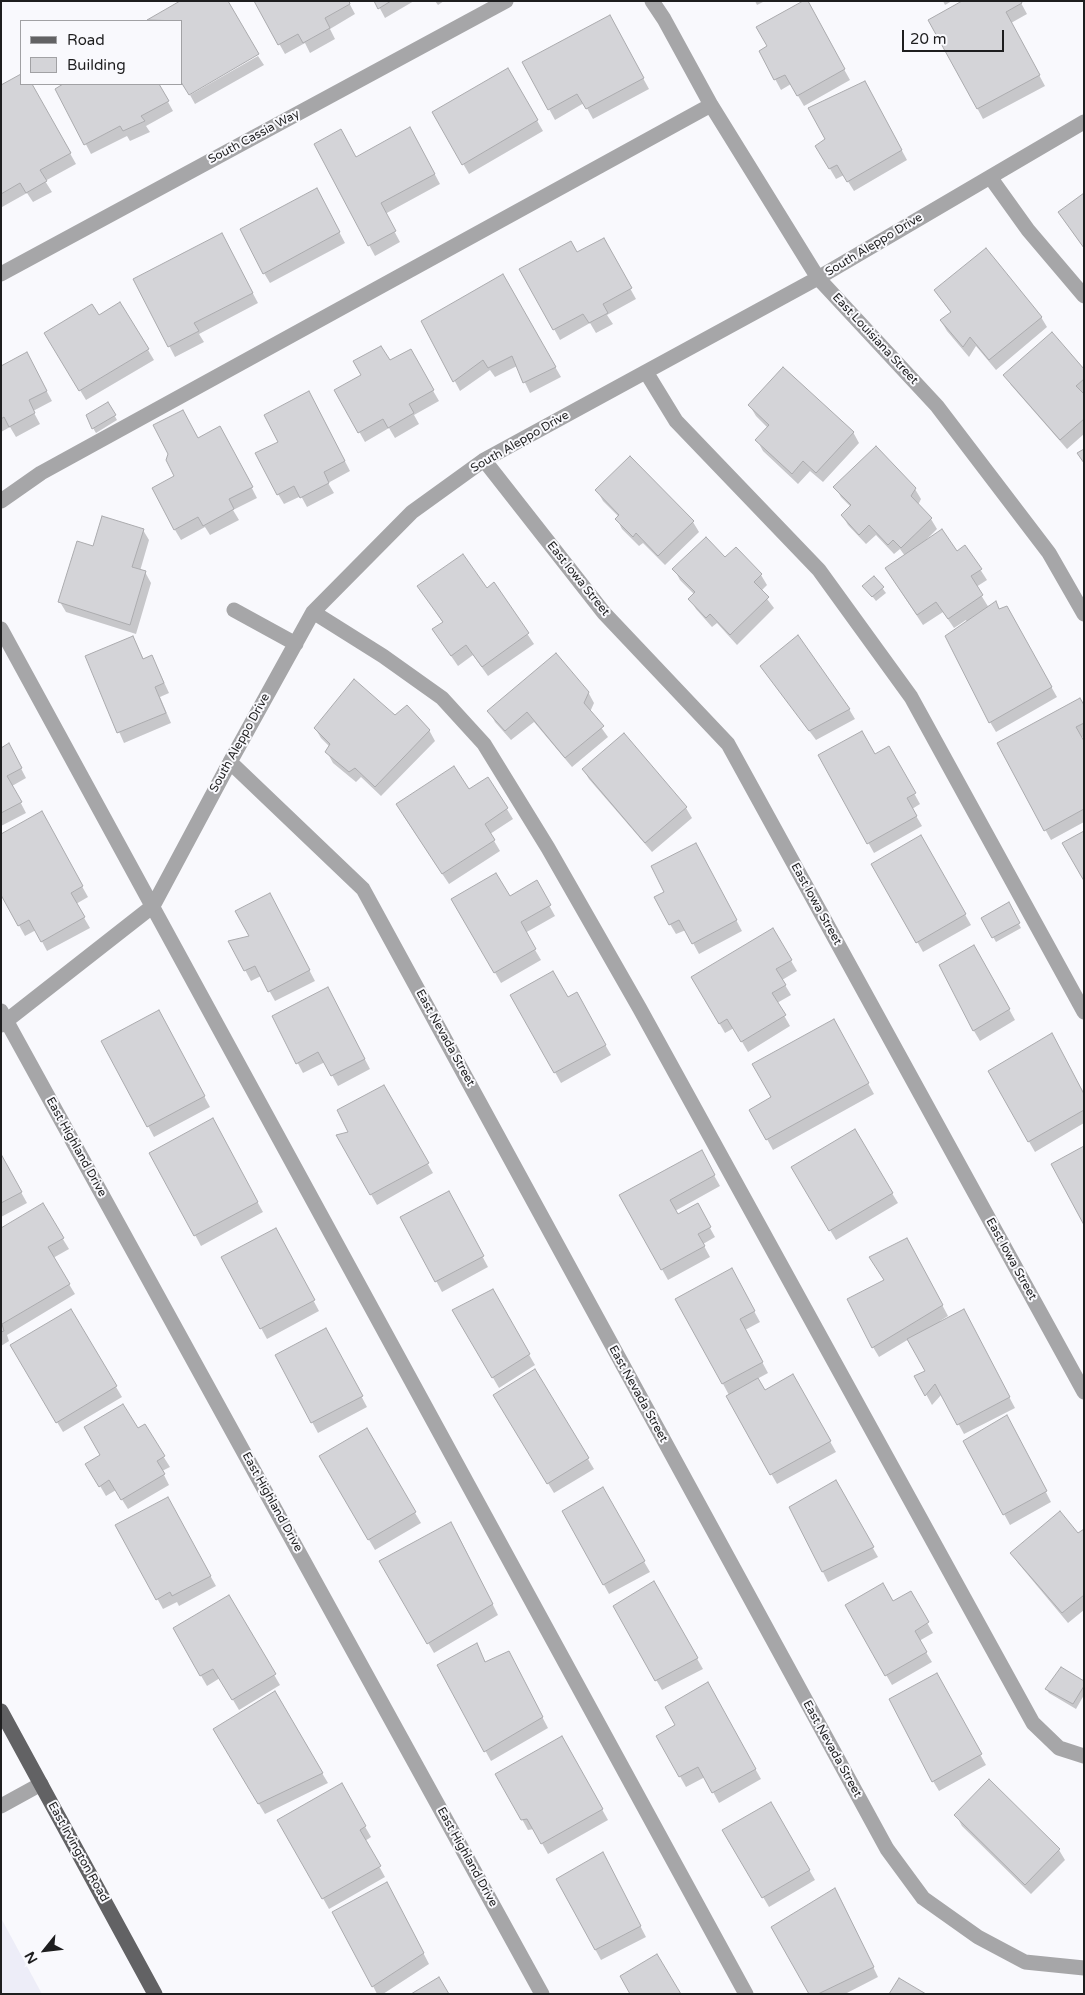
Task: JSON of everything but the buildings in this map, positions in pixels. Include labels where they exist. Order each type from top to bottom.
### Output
[{"type":"main road","name":"East Irvington Road","points":[[1,1711],[155,1994]]},
{"type":"street","name":"South Cassia Way","points":[[1,274],[506,1]]},
{"type":"street","name":"East Louisiana Street","points":[[652,1],[711,104],[818,278],[937,406],[1048,553],[1084,614]]},
{"type":"street","points":[[1,501],[41,473],[711,104]]},
{"type":"street","name":"South Aleppo Drive","points":[[3,1019],[153,906],[313,612],[412,512],[484,460],[818,278],[1084,122]]},
{"type":"street","points":[[990,177],[1028,230],[1084,296]]},
{"type":"street","points":[[646,372],[676,421],[819,570],[911,697],[1084,1012]]},
{"type":"street","name":"East Iowa Street","points":[[484,460],[604,613],[728,744],[1084,1392]]},
{"type":"street","points":[[234,610],[296,644]]},
{"type":"street","points":[[313,612],[382,656],[442,698],[484,744],[548,848],[635,1001],[1033,1723],[1059,1748],[1084,1756]]},
{"type":"street","points":[[1,629],[746,1994]]},
{"type":"street","name":"East Nevada Street","points":[[230,762],[363,889],[887,1849],[923,1898],[978,1937],[1025,1962],[1084,1968]]},
{"type":"street","name":"East Highland Drive","points":[[3,1019],[542,1994]]},
{"type":"street","points":[[1,1806],[41,1784]]},
{"type":"shaded area","points":[[1,1918],[42,1994],[1,1994]]}]
